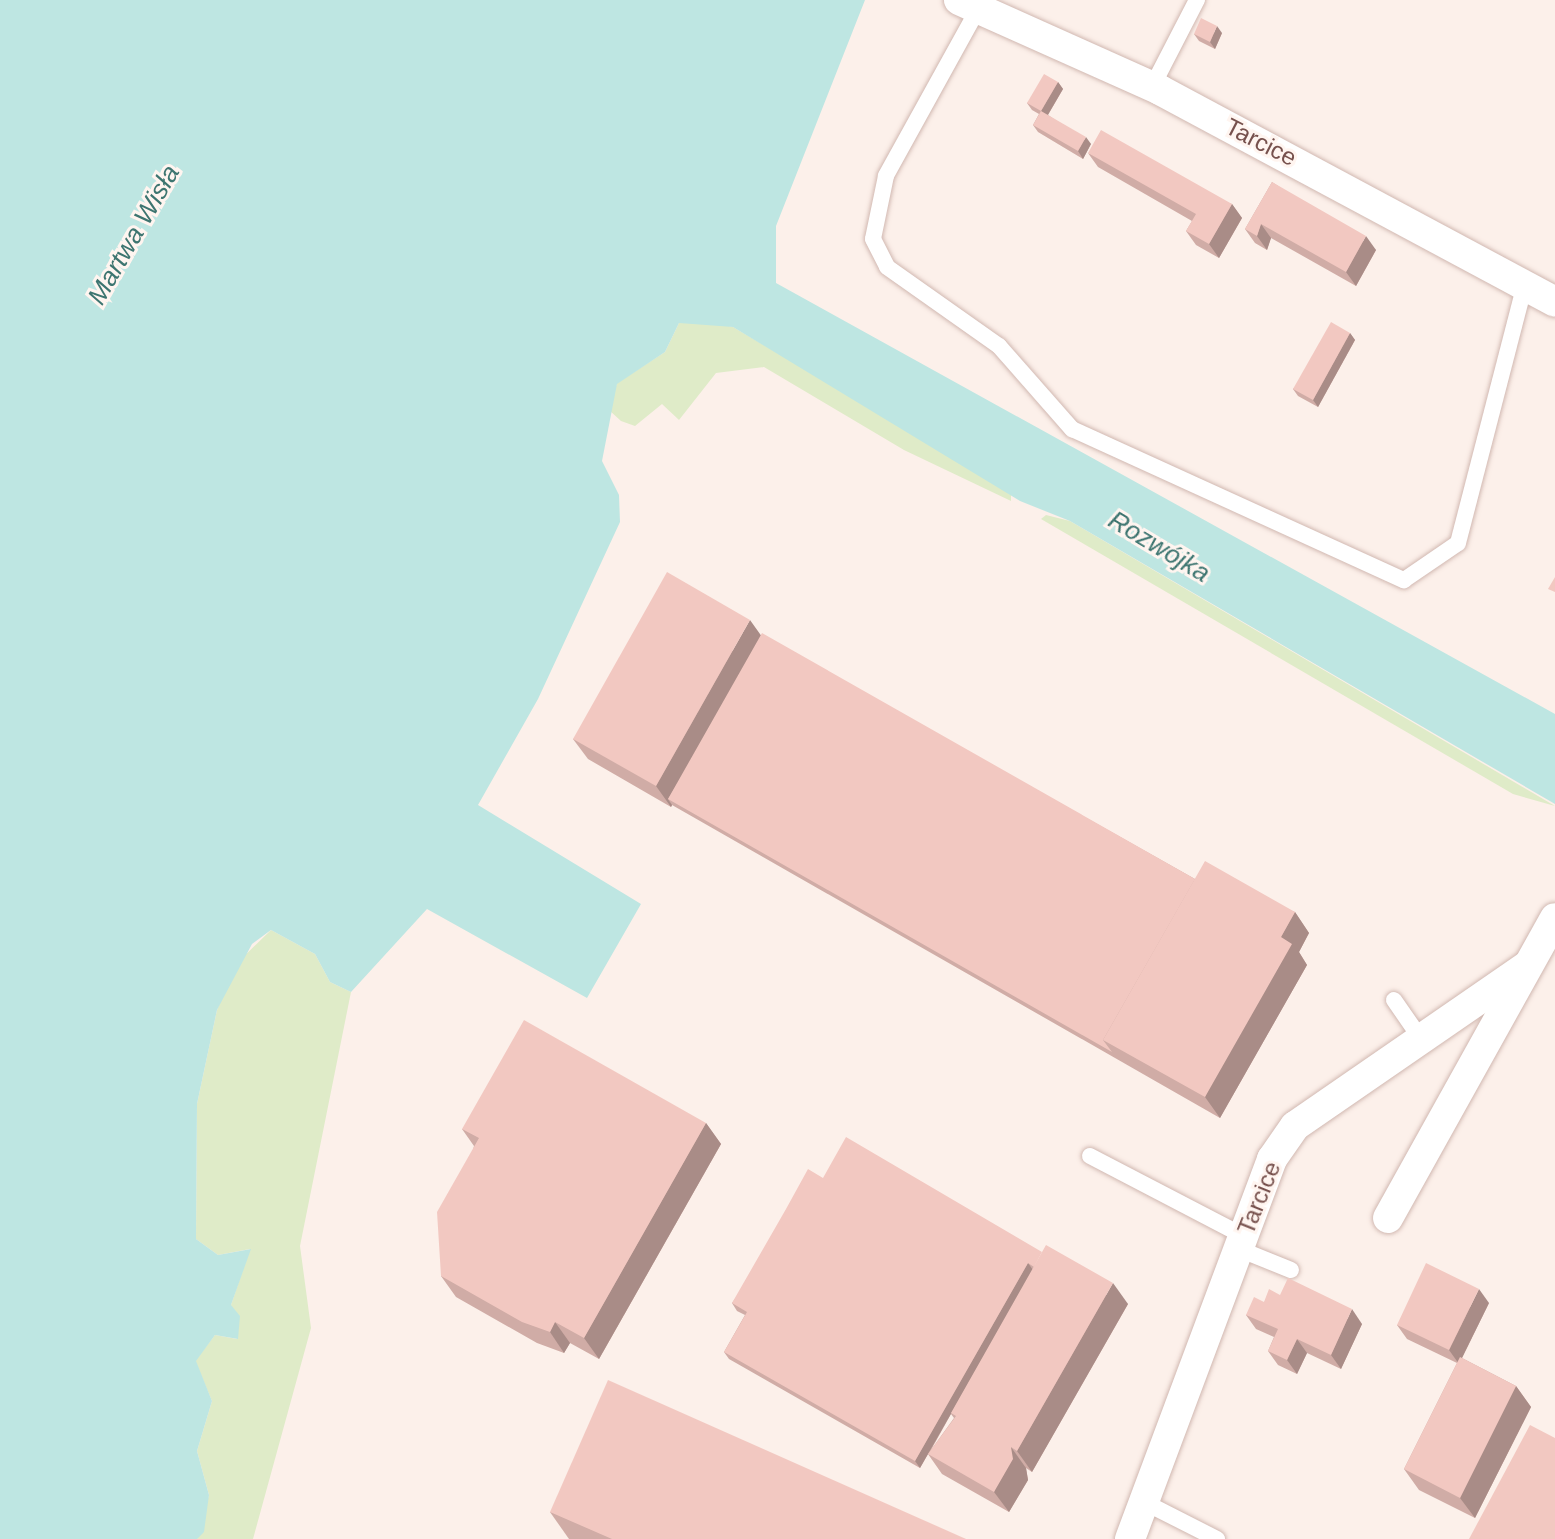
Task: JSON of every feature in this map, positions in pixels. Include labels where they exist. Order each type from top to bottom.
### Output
[{"type":"street","name":"Tarcice","points":[[968,4],[1152,87],[1555,302]]},
{"type":"street","name":"Tarcice","points":[[1388,1218],[1555,918]]},
{"type":"street","name":"Tarcice","points":[[1130,1539],[1272,1159],[1295,1126],[1528,965]]},
{"type":"lane","points":[[1152,87],[1197,0]]},
{"type":"lane","points":[[968,4],[886,176],[873,239],[887,267],[999,346],[1072,429],[1404,580],[1458,543],[1525,284]]},
{"type":"lane","points":[[1394,1000],[1421,1039]]},
{"type":"lane","points":[[1090,1156],[1291,1270]]},
{"type":"lane","points":[[1144,1502],[1217,1539]]},
{"type":"green space","points":[[705,321],[733,327],[1011,491],[1011,501],[904,450],[764,367],[716,373],[679,420],[662,404],[635,426],[621,421],[609,410],[617,383],[665,352],[679,323]]},
{"type":"green space","points":[[1046,515],[1070,521],[1555,806],[1513,794],[1041,519]]},
{"type":"green space","points":[[271,930],[315,954],[330,982],[351,992],[300,1246],[311,1328],[253,1539],[197,1539],[209,1495],[197,1451],[212,1401],[195,1361],[215,1335],[237,1339],[231,1305],[250,1249],[218,1255],[196,1239],[197,1104],[217,1010],[237,963]]},
{"type":"water","points":[[0,0],[865,0],[776,226],[776,283],[1555,714],[1555,804],[1070,521],[1020,501],[733,327],[679,323],[665,352],[617,384],[602,461],[619,495],[620,522],[538,699],[478,805],[641,904],[587,998],[427,909],[351,992],[330,982],[315,954],[271,930],[252,944],[217,1010],[197,1104],[196,1239],[218,1255],[251,1249],[231,1305],[240,1316],[238,1339],[215,1335],[196,1361],[212,1401],[197,1451],[209,1495],[204,1532],[197,1539],[0,1539]]},
{"type":"building","points":[[1201,18],[1217,26],[1210,42],[1194,34]]},
{"type":"building","points":[[1044,74],[1058,82],[1041,111],[1027,103]]},
{"type":"building","points":[[1041,111],[1086,137],[1078,151],[1033,125]]},
{"type":"building","points":[[1101,130],[1232,204],[1209,244],[1186,231],[1196,214],[1088,153]]},
{"type":"building","points":[[1272,182],[1366,236],[1346,272],[1261,224],[1257,236],[1245,229]]},
{"type":"building","points":[[1331,322],[1350,333],[1313,400],[1293,389]]},
{"type":"building","points":[[667,572],[750,620],[656,786],[573,739]]},
{"type":"building","points":[[1555,577],[1555,592],[1548,589]]},
{"type":"building","points":[[762,633],[1195,879],[1103,1040],[1112,1052],[668,799]]},
{"type":"building","points":[[1205,861],[1295,912],[1281,937],[1292,944],[1205,1097],[1103,1040]]},
{"type":"building","points":[[524,1020],[706,1123],[584,1338],[555,1322],[550,1332],[522,1322],[441,1276],[437,1212],[479,1138],[462,1129]]},
{"type":"building","points":[[846,1137],[1042,1252],[1034,1267],[1028,1263],[915,1461],[724,1352],[747,1312],[732,1303],[808,1169],[823,1178]]},
{"type":"building","points":[[1046,1245],[1113,1283],[1017,1451],[1011,1447],[1013,1459],[994,1492],[928,1454],[956,1416],[951,1413]]},
{"type":"building","points":[[1426,1263],[1479,1289],[1449,1350],[1397,1325]]},
{"type":"building","points":[[1288,1278],[1352,1309],[1331,1355],[1297,1339],[1287,1360],[1268,1351],[1278,1329],[1246,1315],[1254,1297],[1264,1302],[1269,1289],[1280,1295]]},
{"type":"building","points":[[1460,1357],[1516,1386],[1460,1498],[1404,1469]]},
{"type":"building","points":[[608,1380],[966,1539],[612,1539],[550,1512]]},
{"type":"building","points":[[1530,1425],[1555,1438],[1555,1539],[1469,1539]]},
{"type":"water label","name":"Martwa Wisła","points":[[134,235]]},
{"type":"water label","name":"Rozwójka","points":[[1159,547]]}]
